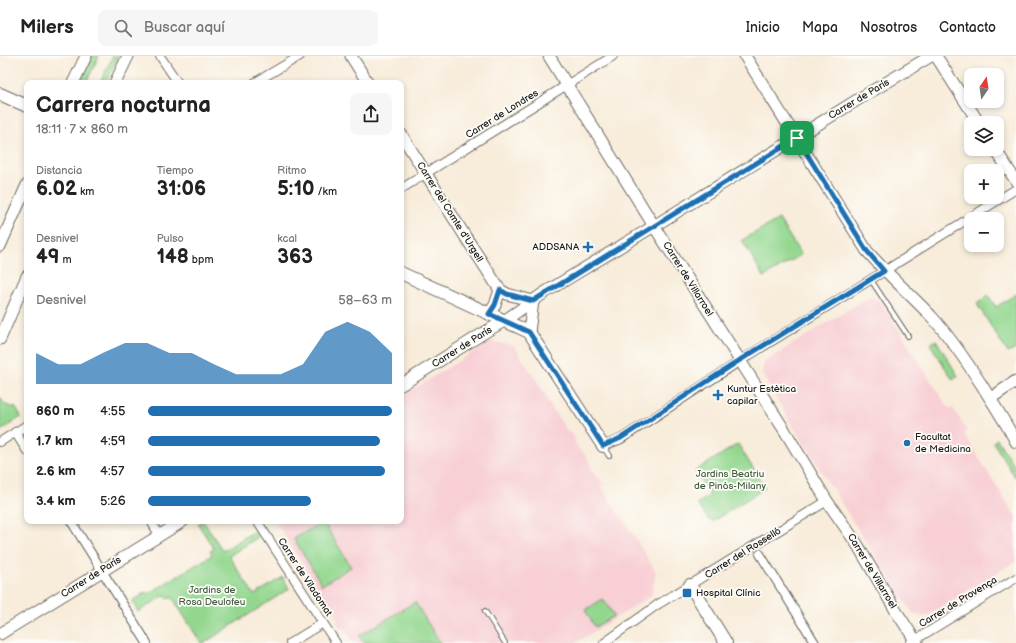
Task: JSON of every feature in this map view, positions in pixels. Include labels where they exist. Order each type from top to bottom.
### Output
[{"type":"main road","points":[[74,80],[86,56]]},
{"type":"main road","points":[[116,80],[128,56]]},
{"type":"main road","points":[[351,56],[366,80]]},
{"type":"main road","name":"Carrer de Villarroel","points":[[549,56],[654,226],[740,360],[823,503],[857,544],[914,642]]},
{"type":"main road","points":[[745,56],[867,251],[884,271],[903,287],[950,338],[990,398],[1016,442]]},
{"type":"main road","name":"Carrer de París","points":[[404,383],[504,321],[533,301],[931,56]]},
{"type":"main road","points":[[936,56],[975,116]]},
{"type":"main road","points":[[0,94],[24,105]]},
{"type":"main road","name":"Carrer del Comte d'Urgell","points":[[404,139],[500,290]]},
{"type":"main road","points":[[1000,156],[1016,181]]},
{"type":"main road","points":[[0,246],[24,192]]},
{"type":"main road","points":[[404,274],[529,332],[606,451]]},
{"type":"main road","points":[[0,339],[24,283]]},
{"type":"main road","points":[[489,314],[495,305],[500,290],[507,294],[533,301],[529,332]]},
{"type":"main road","points":[[990,398],[1016,381]]},
{"type":"main road","name":"Carrer de París","points":[[0,634],[178,524]]},
{"type":"main road","points":[[690,585],[726,643]]},
{"type":"street","points":[[160,56],[176,80]]},
{"type":"street","points":[[259,80],[300,56]]},
{"type":"street","name":"Carrer de Londres","points":[[404,187],[613,56]]},
{"type":"street","points":[[606,451],[621,438],[740,360],[1016,189]]},
{"type":"street","points":[[0,442],[24,427]]},
{"type":"street","points":[[15,432],[24,446]]},
{"type":"street","name":"Carrer del Rosselló","points":[[604,643],[654,608],[823,503]]},
{"type":"street","points":[[73,524],[147,643]]},
{"type":"street","points":[[153,524],[160,535]]},
{"type":"street","name":"Carrer de Viladomat","points":[[259,524],[336,643]]},
{"type":"street","points":[[760,554],[815,643]]},
{"type":"street","name":"Carrer de Provença","points":[[914,642],[1016,578]]},
{"type":"street","points":[[290,643],[323,623]]},
{"type":"lane","points":[[871,279],[908,336]]},
{"type":"lane","points":[[485,611],[505,643]]},
{"type":"shaded area","points":[[869,297],[880,300],[948,408],[952,408],[954,410],[966,429],[964,434],[1016,517],[1016,561],[925,617],[914,615],[876,558],[762,374],[764,362]]},
{"type":"shaded area","points":[[491,341],[514,346],[547,396],[545,397],[568,433],[570,432],[576,440],[574,441],[592,466],[590,467],[597,479],[599,478],[603,485],[601,487],[622,519],[623,518],[656,572],[651,596],[576,643],[353,643],[343,626],[340,628],[336,621],[338,619],[333,610],[330,612],[326,605],[328,603],[277,524],[404,524],[404,395]]},
{"type":"green space","points":[[93,56],[99,56],[87,80],[81,80]]},
{"type":"green space","points":[[113,56],[119,56],[107,80],[101,80]]},
{"type":"green space","points":[[779,219],[801,255],[764,277],[742,240]]},
{"type":"green space","points":[[1016,294],[1016,349],[1008,353],[977,304],[988,295],[996,307]]},
{"type":"green space","points":[[936,340],[958,376],[953,380],[930,344]]},
{"type":"green space","points":[[0,397],[5,405],[16,408],[21,417],[0,431]]},
{"type":"green space","points":[[997,439],[1016,469],[1015,477],[993,442]]},
{"type":"green space","name":"Jardins Beatriu de Pinós-Milany","points":[[738,444],[765,488],[713,521],[708,519],[697,504],[710,495],[695,471]]},
{"type":"green space","name":"Jardins de Rosa Deulofeu","points":[[198,524],[205,524],[223,551],[254,531],[258,537],[229,556],[254,595],[283,577],[289,589],[204,643],[201,643],[172,597],[168,599],[165,595],[138,612],[132,601],[147,592],[148,594],[212,555],[210,551],[214,549]]},
{"type":"green space","points":[[318,524],[325,524],[351,567],[322,585],[294,539]]},
{"type":"green space","points":[[603,599],[614,616],[595,627],[585,610]]},
{"type":"green space","points":[[415,602],[440,643],[364,643],[359,636]]},
{"type":"place","name":"ADDSANA","points":[[588,247]]},
{"type":"place","name":"Kuntur Estètica capilar","points":[[718,395]]},
{"type":"place","name":"Facultat de Medicina","points":[[907,443]]},
{"type":"place","name":"Hospital Clínic","points":[[687,593]]},
{"type":"route","points":[[797,138],[867,251],[884,271],[740,360],[621,438],[603,446],[529,332],[489,314],[495,305],[500,290],[507,294],[533,301],[797,138]]}]
